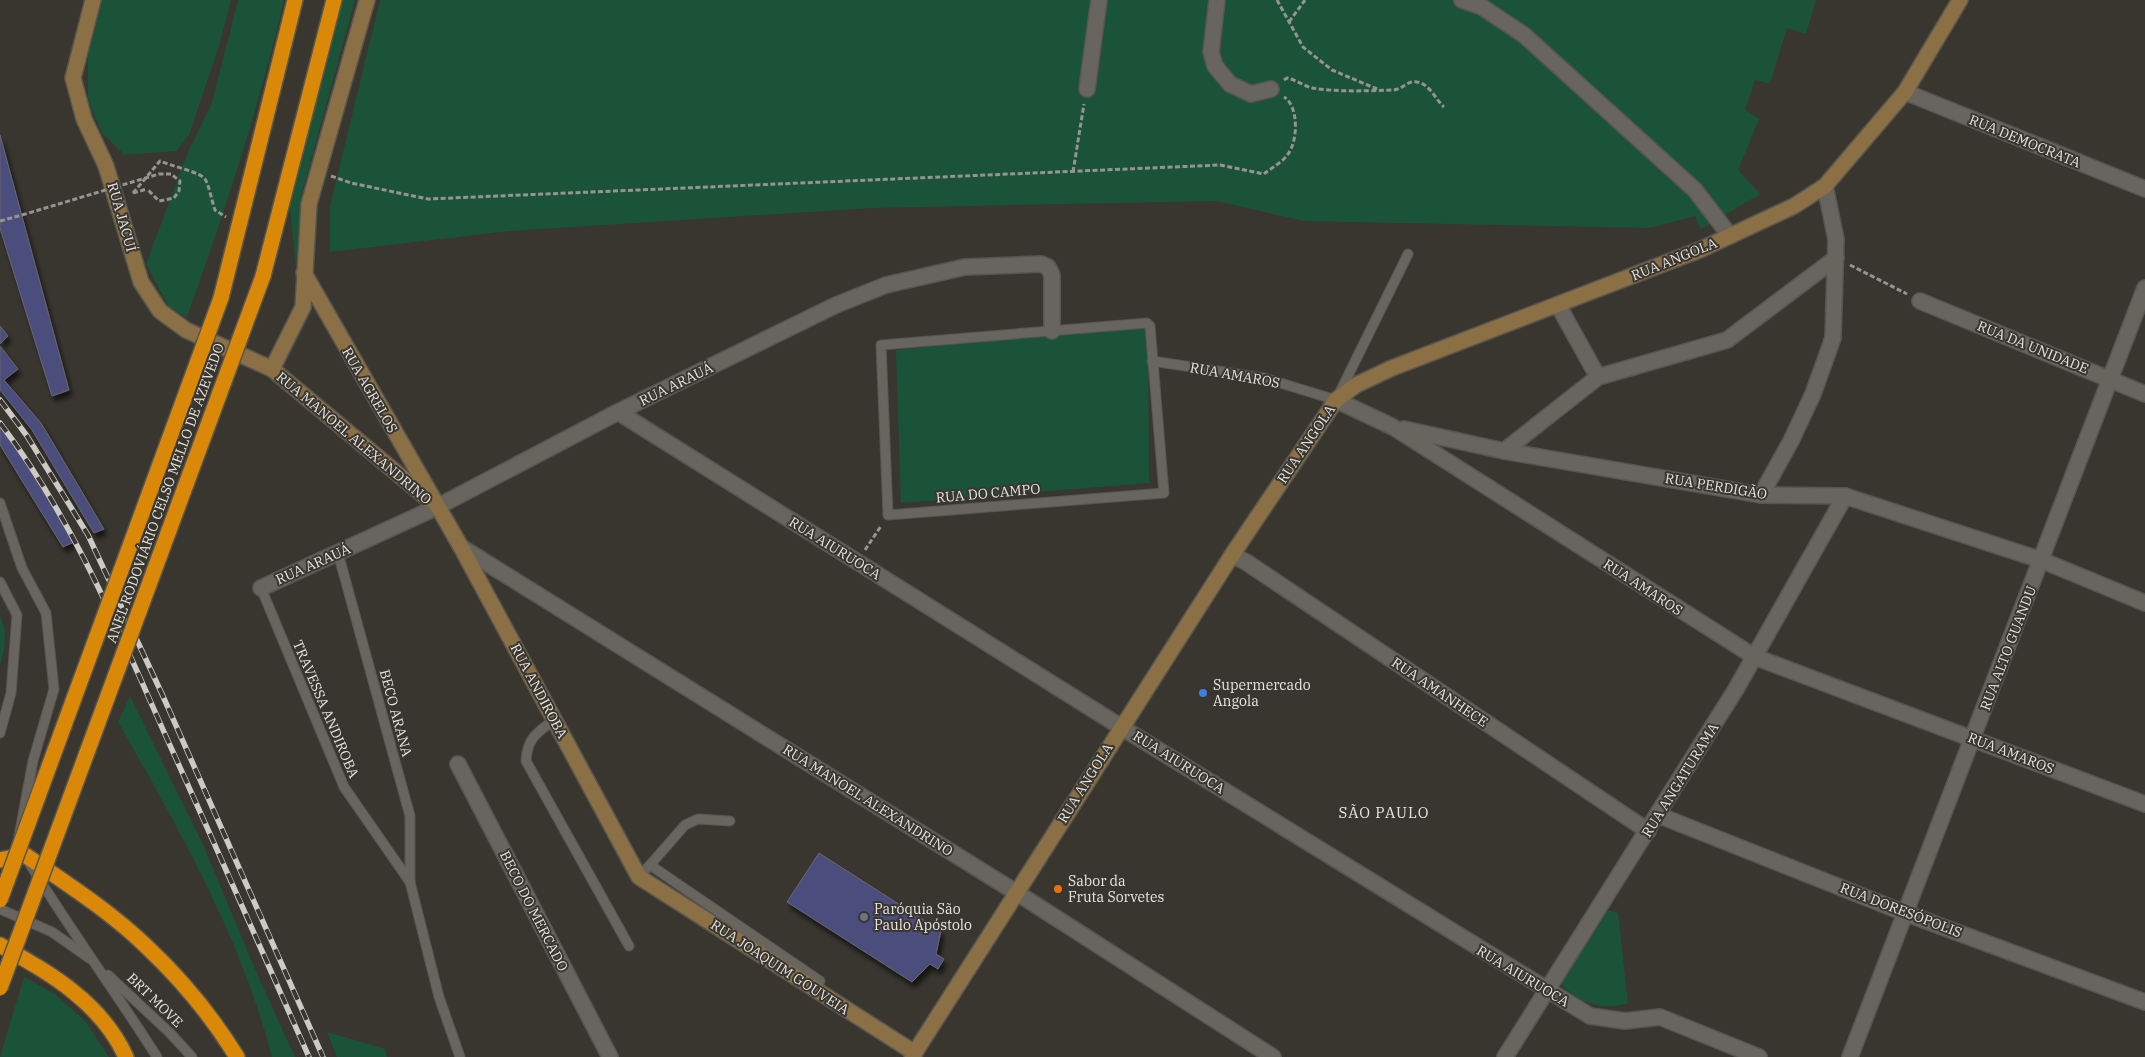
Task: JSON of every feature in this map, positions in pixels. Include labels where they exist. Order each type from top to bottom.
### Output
[{"type":"highway","name":"ANEL RODOVIÁRIO CELSO MELLO DE AZEVEDO","points":[[0,900],[221,298],[295,0]]},
{"type":"highway","name":"ANEL RODOVIÁRIO CELSO MELLO DE AZEVEDO","points":[[0,988],[263,276],[334,0]]},
{"type":"highway","points":[[0,860],[24,855],[75,889],[147,947],[205,1011],[237,1057]]},
{"type":"highway","points":[[0,945],[72,988],[105,1022],[126,1057]]},
{"type":"street","name":"RUA JACUÍ","points":[[93,0],[73,78],[84,119],[106,166],[141,282],[160,312],[186,330],[272,369]]},
{"type":"street","points":[[272,369],[303,307],[309,204],[367,0]]},
{"type":"street","points":[[1087,88],[1099,0]]},
{"type":"street","points":[[1218,0],[1211,52],[1215,66],[1230,84],[1252,94],[1271,89]]},
{"type":"street","points":[[1462,0],[1482,7],[1524,35],[1695,190],[1730,236]]},
{"type":"street","name":"RUA ANGOLA","points":[[914,1056],[1232,554],[1336,400],[1356,385],[1392,368],[1558,305],[1730,236],[1794,206],[1825,186],[1905,92],[1960,0]]},
{"type":"street","name":"RUA DEMOCRATA","points":[[1905,92],[2145,189]]},
{"type":"street","points":[[1760,495],[1791,441],[1813,394],[1833,338],[1836,239],[1825,186]]},
{"type":"street","points":[[1504,451],[1598,377],[1727,340],[1836,258]]},
{"type":"street","name":"RUA ARAUÁ","points":[[261,588],[436,506],[618,412],[836,305],[886,285],[965,267],[1041,264],[1048,267],[1052,275],[1052,331]]},
{"type":"street","name":"RUA AGRELOS","points":[[304,273],[436,506]]},
{"type":"street","name":"RUA ALTO GUANDU","points":[[1850,1057],[2112,380],[2145,288]]},
{"type":"street","name":"RUA DA UNIDADE","points":[[1920,301],[2145,394]]},
{"type":"street","points":[[1558,305],[1598,377]]},
{"type":"street","name":"RUA MANOEL ALEXANDRINO","points":[[272,369],[436,506]]},
{"type":"street","name":"RUA AMAROS","points":[[1336,400],[1393,427],[1755,657],[2145,804]]},
{"type":"street","name":"RUA AIURUOCA","points":[[618,412],[1121,727],[1590,1016],[1625,1020],[1660,1017],[1759,1057]]},
{"type":"street","name":"RUA PERDIGÃO","points":[[1393,427],[1504,451],[1760,495],[1845,496],[2041,560],[2145,603]]},
{"type":"street","name":"RUA ANGATURAMA","points":[[1505,1057],[1755,657],[1845,496]]},
{"type":"street","name":"RUA ANDIROBA","points":[[436,506],[639,877]]},
{"type":"street","name":"RUA MANOEL ALEXANDRINO","points":[[460,547],[1017,893],[1273,1057]]},
{"type":"street","name":"RUA AMANHECE","points":[[1232,554],[1255,567],[1648,831]]},
{"type":"street","name":"BECO DO MERCADO","points":[[458,764],[610,1057]]},
{"type":"street","name":"RUA DORESÓPOLIS","points":[[1658,815],[1905,913],[2145,1002]]},
{"type":"street","name":"RUA JOAQUIM GOUVEIA","points":[[639,877],[914,1056]]},
{"type":"lane","points":[[1336,400],[1408,254]]},
{"type":"lane","name":"RUA DO CAMPO","points":[[1147,323],[1150,326],[1152,361],[1164,493],[888,515],[881,345],[1147,323]]},
{"type":"lane","name":"RUA AMAROS","points":[[1152,361],[1264,378],[1336,400]]},
{"type":"lane","points":[[0,503],[22,568],[46,613],[54,680],[54,689],[33,761],[18,831],[19,846],[63,918],[97,965]]},
{"type":"lane","name":"BECO ARANA","points":[[338,553],[410,816],[410,882]]},
{"type":"lane","points":[[0,582],[17,615],[11,693],[0,733]]},
{"type":"lane","name":"TRAVESSA ANDIROBA","points":[[261,588],[344,787],[410,882],[439,997],[460,1057]]},
{"type":"lane","points":[[554,720],[536,734],[527,746],[526,761],[630,946]]},
{"type":"lane","points":[[639,877],[686,825],[698,819],[730,821]]},
{"type":"lane","points":[[650,865],[820,981]]},
{"type":"lane","name":"BRT MOVE","points":[[0,909],[52,932],[97,965],[170,1033],[192,1057]]},
{"type":"lane","name":"BRT MOVE","points":[[97,965],[157,1057]]},
{"type":"path","points":[[1277,0],[1303,47],[1332,70],[1380,91]]},
{"type":"path","points":[[1289,22],[1305,0]]},
{"type":"path","points":[[318,172],[351,183],[428,199],[1220,165],[1264,174],[1289,154],[1295,132],[1295,111],[1287,99],[1271,89],[1287,78],[1299,81],[1309,88],[1380,91],[1399,90],[1408,83],[1417,82],[1428,87],[1434,98],[1444,107]]},
{"type":"path","points":[[1073,172],[1087,88]]},
{"type":"path","points":[[133,193],[160,161],[178,169],[196,172],[205,179],[215,210],[227,217],[242,216]]},
{"type":"path","points":[[0,221],[159,174],[171,174],[180,181],[179,191],[174,198],[159,202],[147,190]]},
{"type":"path","points":[[1836,258],[1920,301]]},
{"type":"path","points":[[857,562],[888,515]]},
{"type":"green space","points":[[102,0],[231,0],[219,46],[189,135],[176,151],[125,155],[102,133],[88,99],[88,56]]},
{"type":"green space","points":[[238,0],[284,0],[264,80],[240,160],[187,317],[170,309],[146,264],[188,152],[212,103]]},
{"type":"green space","points":[[339,0],[355,0],[302,193],[296,267],[289,200]]},
{"type":"green space","points":[[380,0],[1816,0],[1806,34],[1787,28],[1770,84],[1755,80],[1745,110],[1759,119],[1738,170],[1760,194],[1701,229],[1695,216],[1650,228],[1303,221],[1217,201],[872,208],[509,231],[330,252],[330,206]]},
{"type":"green space","points":[[1148,325],[1149,483],[901,503],[896,350]]},
{"type":"green space","points":[[0,616],[3,622],[5,640],[0,665]]},
{"type":"green space","points":[[130,696],[204,847],[257,974],[295,1057],[272,1057],[259,1013],[226,926],[185,843],[118,722]]},
{"type":"green space","points":[[1608,910],[1618,913],[1628,1003],[1600,1006],[1576,997],[1561,984]]},
{"type":"green space","points":[[24,977],[56,995],[85,1021],[109,1057],[0,1057]]},
{"type":"green space","points":[[327,1032],[385,1049],[387,1057],[337,1057]]},
{"type":"building","points":[[0,135],[69,390],[52,396],[0,228]]},
{"type":"building","points":[[0,326],[8,336],[0,344]]},
{"type":"building","points":[[0,346],[18,369],[4,380],[41,423],[104,529],[94,533],[32,430],[0,390]]},
{"type":"building","points":[[0,426],[14,444],[74,542],[63,547],[0,445]]},
{"type":"building","name":"Paróquia São Paulo Apóstolo","points":[[819,853],[941,931],[936,954],[944,959],[938,969],[930,964],[912,982],[787,902]]},
{"type":"railway","points":[[0,400],[27,436],[88,535],[162,694],[323,1057]]},
{"type":"railway","points":[[0,423],[26,459],[49,496],[91,573],[129,652],[309,1057]]},
{"type":"place","name":"Supermercado Angola","points":[[1203,693]]},
{"type":"place","name":"Sabor da Fruta Sorvetes","points":[[1058,889]]},
{"type":"place","name":"Paróquia São Paulo Apóstolo","points":[[864,917]]},
{"type":"district","name":"SÃO PAULO","points":[[1384,813]]}]
